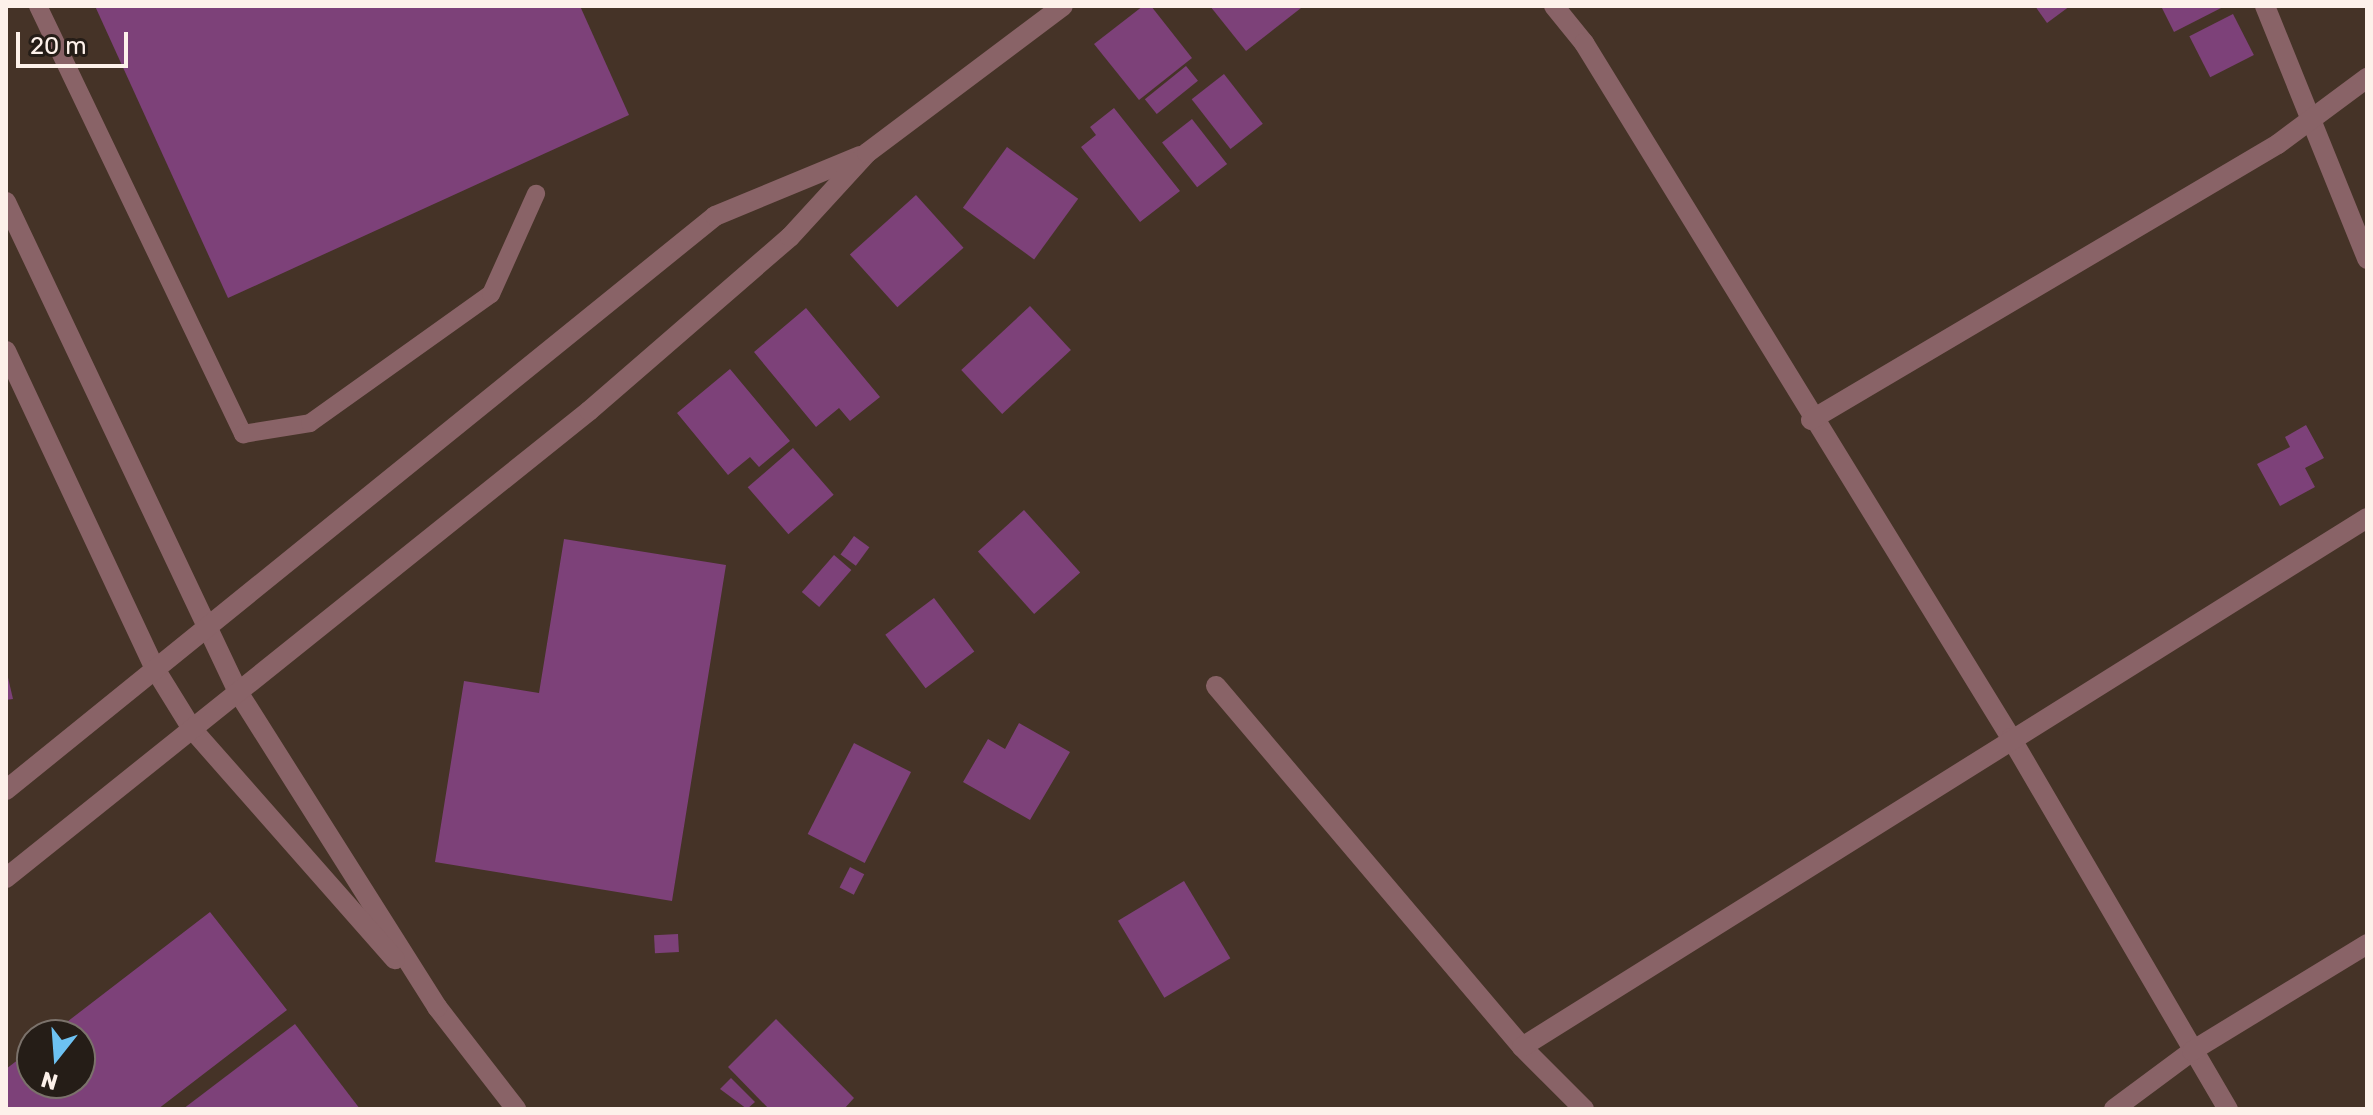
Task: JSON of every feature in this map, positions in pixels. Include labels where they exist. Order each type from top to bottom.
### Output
[{"type":"street","points":[[6,878],[589,411],[790,237],[867,153],[1063,6]]},
{"type":"street","points":[[1554,6],[1584,43],[1811,420],[2011,738],[2228,1109]]},
{"type":"street","points":[[2265,6],[2306,123],[2367,259]]},
{"type":"street","points":[[1811,420],[2306,123],[2367,78]]},
{"type":"street","points":[[6,790],[715,216],[867,153]]},
{"type":"street","points":[[6,202],[209,625],[238,692],[437,1007]]},
{"type":"street","points":[[6,351],[155,669],[192,729],[437,1007],[516,1109]]},
{"type":"street","points":[[1522,1047],[2011,738],[2367,518]]},
{"type":"street","points":[[1216,686],[1522,1047],[1584,1109]]},
{"type":"street","points":[[2114,1109],[2192,1051],[2367,944]]},
{"type":"lane","points":[[38,6],[243,434],[310,423],[491,294],[536,194]]},
{"type":"building","points":[[95,6],[580,6],[629,115],[228,298]]},
{"type":"building","points":[[1143,6],[1151,6],[1192,58],[1139,100],[1094,44]]},
{"type":"building","points":[[1210,6],[1300,6],[1301,8],[1246,51]]},
{"type":"building","points":[[2035,6],[2070,6],[2047,23]]},
{"type":"building","points":[[2161,6],[2225,6],[2174,32]]},
{"type":"building","points":[[2233,14],[2254,55],[2210,77],[2189,36]]},
{"type":"building","points":[[1186,66],[1198,81],[1157,114],[1145,99]]},
{"type":"building","points":[[1224,74],[1263,124],[1230,149],[1192,99]]},
{"type":"building","points":[[1114,108],[1180,191],[1140,222],[1081,147],[1096,135],[1090,127]]},
{"type":"building","points":[[1192,119],[1227,164],[1197,187],[1162,142]]},
{"type":"building","points":[[1007,147],[1078,199],[1034,259],[963,208]]},
{"type":"building","points":[[916,195],[964,248],[897,307],[850,255]]},
{"type":"building","points":[[1030,306],[1071,350],[1002,414],[961,370]]},
{"type":"building","points":[[806,308],[880,397],[850,421],[839,408],[816,427],[754,352]]},
{"type":"building","points":[[730,369],[790,441],[759,467],[750,457],[728,475],[677,413]]},
{"type":"building","points":[[2306,425],[2324,458],[2305,468],[2315,487],[2280,506],[2257,464],[2290,447],[2285,437]]},
{"type":"building","points":[[793,448],[834,495],[788,534],[748,487]]},
{"type":"building","points":[[1024,510],[1080,572],[1034,614],[978,551]]},
{"type":"building","points":[[854,536],[869,547],[856,566],[840,555]]},
{"type":"building","points":[[564,539],[726,565],[672,901],[435,862],[464,681],[539,693]]},
{"type":"building","points":[[834,555],[851,570],[819,607],[802,592]]},
{"type":"building","points":[[934,598],[974,652],[926,688],[885,635]]},
{"type":"building","points":[[6,669],[13,699],[6,700]]},
{"type":"building","points":[[1019,723],[1070,752],[1030,820],[963,782],[988,739],[1005,749]]},
{"type":"building","points":[[854,743],[911,772],[865,863],[808,834]]},
{"type":"building","points":[[850,867],[864,874],[854,895],[840,887]]},
{"type":"building","points":[[1184,881],[1230,958],[1164,998],[1118,921]]},
{"type":"building","points":[[210,912],[287,1010],[158,1109],[6,1109],[6,1069],[16,1061],[16,1099],[96,1099],[96,1019],[71,1019]]},
{"type":"building","points":[[678,934],[679,952],[655,953],[654,935]]},
{"type":"building","points":[[776,1019],[854,1098],[844,1109],[769,1109],[728,1067]]},
{"type":"building","points":[[295,1024],[360,1109],[183,1109]]},
{"type":"building","points":[[731,1078],[755,1102],[747,1109],[720,1089]]}]
